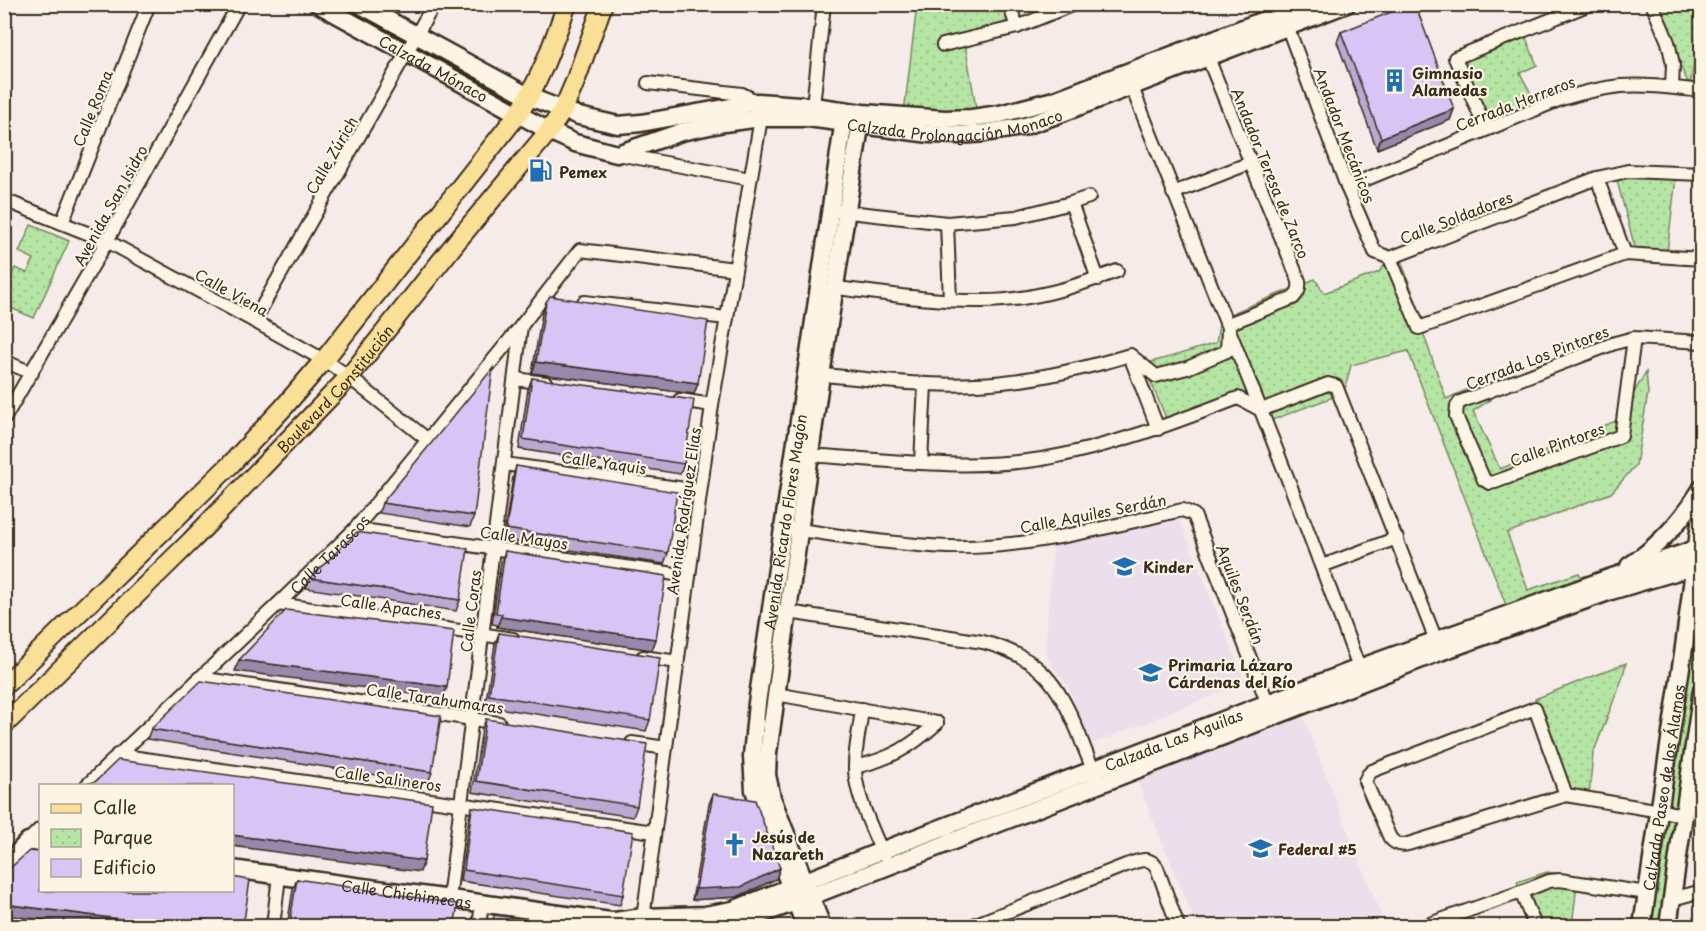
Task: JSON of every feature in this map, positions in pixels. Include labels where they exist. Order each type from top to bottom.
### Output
[{"type":"main road","name":"Boulevard Constitución","points":[[4,686],[231,464],[324,360],[519,114],[545,67],[567,4]]},
{"type":"main road","name":"Boulevard Constitución","points":[[4,725],[191,541],[350,377],[457,241],[549,131],[563,110],[575,82],[603,4]]},
{"type":"main road","points":[[191,541],[182,532],[182,524],[231,464]]},
{"type":"street","name":"Calle Roma","points":[[62,223],[149,4]]},
{"type":"street","name":"Avenida San Isidro","points":[[4,419],[107,241],[238,4]]},
{"type":"street","name":"Calzada Mónaco","points":[[318,4],[549,131]]},
{"type":"street","name":"Calzada Mónaco","points":[[359,4],[530,97],[563,110]]},
{"type":"street","name":"Calle Zúrich","points":[[254,321],[434,4]]},
{"type":"street","points":[[811,112],[824,4]]},
{"type":"street","points":[[1009,4],[1017,27]]},
{"type":"street","points":[[943,45],[1017,27],[1074,4]]},
{"type":"street","name":"Calzada Prolongación Monaco","points":[[1129,80],[1306,4]]},
{"type":"street","name":"Calzada Prolongación Monaco","points":[[563,110],[618,125],[760,110],[811,112],[853,117],[972,118],[1000,114],[1208,58],[1283,15],[1347,4]]},
{"type":"street","points":[[1486,129],[1455,58],[1590,4]]},
{"type":"street","points":[[1652,4],[1668,42],[1673,64],[1672,87]]},
{"type":"street","name":"Andador Mecánicos","points":[[1283,15],[1347,187],[1376,252],[1390,258]]},
{"type":"street","name":"Andador Teresa de Zarco","points":[[1208,58],[1299,281],[1299,290],[1293,298],[1228,324]]},
{"type":"street","points":[[1129,80],[1228,324],[1359,668]]},
{"type":"street","points":[[648,82],[742,94],[760,110]]},
{"type":"street","name":"Cerrada Herreros","points":[[1347,187],[1561,99],[1623,86],[1672,87],[1701,92]]},
{"type":"street","name":"Calzada Prolongación Monaco","points":[[617,154],[681,132],[724,123],[760,110]]},
{"type":"street","name":"Avenida Rodríguez Elías","points":[[641,923],[712,405],[760,110]]},
{"type":"street","name":"Avenida Ricardo Flores Magón","points":[[822,927],[800,892],[754,789],[752,773],[757,703],[779,610],[813,374],[830,209],[853,117]]},
{"type":"street","name":"Avenida Ricardo Flores Magón","points":[[791,529],[809,455],[813,374],[835,288],[847,212],[853,117]]},
{"type":"street","points":[[549,131],[575,143],[617,154],[750,179]]},
{"type":"street","points":[[1173,193],[1250,163]]},
{"type":"street","name":"Calle Soldadores","points":[[1701,174],[1628,171],[1597,178],[1390,258],[1419,328],[1625,254],[1701,260]]},
{"type":"street","points":[[1597,178],[1625,254]]},
{"type":"street","points":[[830,209],[947,223],[1016,217],[1089,197]]},
{"type":"street","name":"Calle Viena","points":[[4,200],[107,241],[324,360],[350,377],[428,440]]},
{"type":"street","points":[[1071,203],[1098,279]]},
{"type":"street","points":[[947,223],[950,300]]},
{"type":"street","name":"Calle Tarascos","points":[[88,784],[355,529],[522,326],[556,299],[580,250],[735,269]]},
{"type":"street","points":[[835,288],[950,300],[983,301],[1021,298],[1058,291],[1117,271]]},
{"type":"street","points":[[556,299],[727,318]]},
{"type":"street","points":[[1130,355],[1156,376],[1187,368],[1227,351],[1228,324]]},
{"type":"street","name":"Calle Coras","points":[[449,899],[522,326]]},
{"type":"street","name":"Cerrada Los Pintores","points":[[1457,406],[1476,395],[1634,338],[1701,342]]},
{"type":"street","name":"Calle Pintores","points":[[1457,406],[1456,416],[1481,475],[1490,483],[1621,436],[1634,338]]},
{"type":"street","points":[[813,374],[925,385],[977,384],[1029,379],[1080,369],[1130,355]]},
{"type":"street","points":[[1130,355],[1158,429]]},
{"type":"street","points":[[4,361],[32,373]]},
{"type":"street","points":[[515,379],[561,385]]},
{"type":"street","points":[[809,455],[979,464],[1040,459],[1100,447],[1158,429],[1238,398],[1261,410],[1328,384],[1336,386],[1439,646]]},
{"type":"street","points":[[921,462],[925,385]]},
{"type":"street","points":[[666,399],[712,405]]},
{"type":"street","name":"Calle Yaquis","points":[[504,464],[700,491]]},
{"type":"street","points":[[1609,578],[1632,564],[1653,547],[1690,507],[1701,488]]},
{"type":"street","name":"Calzada Paseo de los Álamos","points":[[1642,927],[1698,556],[1701,508]]},
{"type":"street","name":"Calle Aquiles Serdán","points":[[791,529],[949,547],[1006,544],[1070,536],[1184,510],[1194,515]]},
{"type":"street","name":"Aquiles Serdán","points":[[1194,515],[1270,710]]},
{"type":"street","name":"Calle Mayos","points":[[355,529],[689,576]]},
{"type":"street","points":[[1322,566],[1397,538]]},
{"type":"street","name":"Calzada Las Águilas","points":[[728,927],[800,892],[885,858],[1439,646],[1609,578],[1698,556]]},
{"type":"street","name":"Calzada Las Águilas","points":[[1270,710],[1359,668],[1439,646],[1611,591],[1698,556]]},
{"type":"street","name":"Calle Apaches","points":[[278,604],[528,641]]},
{"type":"street","points":[[779,610],[983,642],[1000,646],[1025,658],[1058,689],[1068,708],[1095,777]]},
{"type":"street","name":"Avenida Ricardo Flores Magón","points":[[779,610],[776,694],[767,774],[800,892],[805,927]]},
{"type":"street","points":[[632,656],[678,662]]},
{"type":"street","name":"Calle Tarahumaras","points":[[199,678],[506,724]]},
{"type":"street","name":"Calzada Paseo de los Álamos","points":[[1668,927],[1684,815],[1695,784],[1701,690]]},
{"type":"street","points":[[776,694],[937,723],[899,752],[877,762],[855,766]]},
{"type":"street","points":[[1566,795],[1535,708],[1372,771],[1365,781],[1390,838],[1393,842],[1404,845],[1566,795],[1684,815]]},
{"type":"street","points":[[862,709],[855,766],[856,783],[885,858]]},
{"type":"street","points":[[620,741],[666,748]]},
{"type":"street","name":"Calle Salineros","points":[[117,755],[654,832]]},
{"type":"street","points":[[4,868],[36,838]]},
{"type":"street","points":[[973,926],[1145,859],[1151,861],[1157,868],[1178,927]]},
{"type":"street","name":"Calle Chichimecas","points":[[234,869],[482,904],[641,923]]},
{"type":"street","points":[[273,927],[279,876]]},
{"type":"street","points":[[1424,927],[1549,880],[1647,893]]},
{"type":"street","points":[[1672,899],[1701,891]]},
{"type":"street","name":"Calzada Las Águilas","points":[[641,923],[718,913],[800,892]]},
{"type":"street","points":[[1521,892],[1535,927]]},
{"type":"street","points":[[479,927],[482,904]]},
{"type":"shaded area","points":[[1178,516],[1245,682],[1090,745],[1068,686],[1051,665],[1045,648],[1053,545]]},
{"type":"shaded area","name":"Federal #5","points":[[1300,709],[1384,923],[1375,926],[1197,926],[1134,774]]},
{"type":"green space","points":[[917,5],[1016,5],[1025,30],[965,43],[977,114],[904,113]]},
{"type":"green space","points":[[1653,5],[1701,5],[1690,87]]},
{"type":"green space","points":[[1524,33],[1537,65],[1520,73],[1537,105],[1488,126],[1458,59]]},
{"type":"green space","points":[[1616,177],[1676,177],[1667,253],[1635,248]]},
{"type":"green space","points":[[31,225],[69,241],[34,318],[4,305],[5,292],[15,268],[27,273],[34,259],[19,252]]},
{"type":"green space","points":[[1397,249],[1426,330],[1424,335],[1446,399],[1482,383],[1490,400],[1473,411],[1500,469],[1618,420],[1646,372],[1648,393],[1636,465],[1611,493],[1507,533],[1528,590],[1579,573],[1585,583],[1508,610],[1408,351],[1351,365],[1344,393],[1272,420],[1236,401],[1170,427],[1143,364],[1216,343],[1220,318],[1315,279],[1324,293],[1379,272]]},
{"type":"green space","points":[[1701,576],[1701,662],[1663,926],[1647,926],[1697,577]]},
{"type":"green space","points":[[1626,663],[1593,754],[1589,795],[1569,793],[1535,699]]},
{"type":"green space","points":[[1547,872],[1578,876],[1572,926],[1534,926],[1517,882]]},
{"type":"building","name":"Gimnasio Alamedas","points":[[1415,4],[1454,109],[1381,138],[1341,32]]},
{"type":"building","points":[[550,296],[708,321],[698,383],[536,362],[546,302]]},
{"type":"building","points":[[493,368],[474,516],[382,503],[438,435]]},
{"type":"building","points":[[532,378],[694,400],[684,464],[523,439]]},
{"type":"building","points":[[516,466],[677,492],[668,553],[506,529]]},
{"type":"building","points":[[357,532],[468,549],[460,600],[310,578]]},
{"type":"building","points":[[505,551],[666,576],[656,639],[501,617],[502,614],[496,613]]},
{"type":"building","points":[[286,610],[454,631],[447,687],[239,660]]},
{"type":"building","points":[[499,633],[660,658],[650,720],[489,695]]},
{"type":"building","points":[[201,681],[441,716],[432,772],[151,729]]},
{"type":"building","points":[[486,719],[647,744],[637,806],[476,781]]},
{"type":"building","points":[[118,760],[432,803],[424,861],[234,835],[234,784],[86,784],[96,781]]},
{"type":"building","name":"Jesús de Nazareth","points":[[713,794],[755,800],[780,868],[741,887],[696,889]]},
{"type":"building","points":[[472,807],[633,832],[623,895],[464,870]]},
{"type":"building","points":[[29,851],[39,852],[39,892],[234,892],[234,877],[250,880],[243,927],[181,927],[4,904],[6,872]]},
{"type":"building","points":[[297,879],[458,904],[454,927],[289,927]]},
{"type":"building","points":[[494,915],[587,927],[492,927]]},
{"type":"place","name":"Gimnasio Alamedas","points":[[1394,81]]},
{"type":"place","name":"Pemex","points":[[541,171]]},
{"type":"place","name":"Kinder","points":[[1125,566]]},
{"type":"place","name":"Primaria Lázaro Cárdenas del Río","points":[[1150,673]]},
{"type":"place","name":"Jesús de Nazareth","points":[[734,845]]},
{"type":"place","name":"Federal #5","points":[[1260,848]]}]
